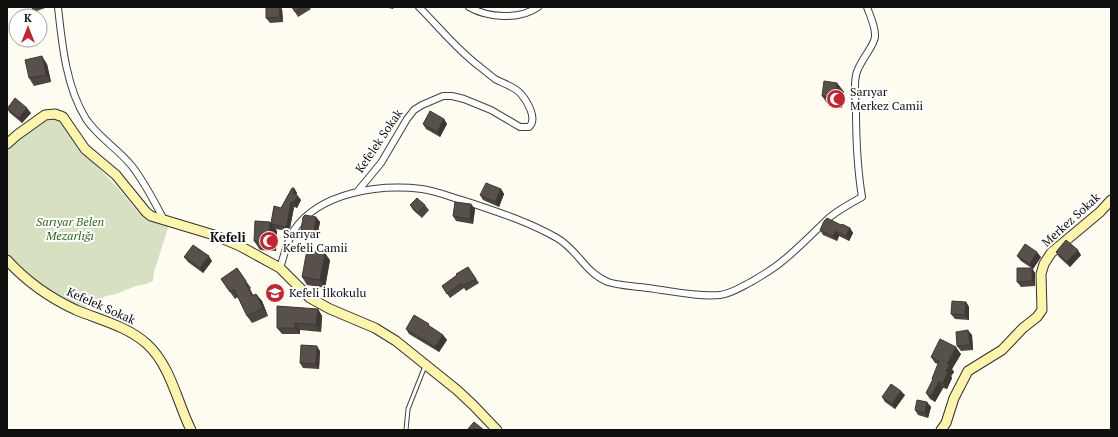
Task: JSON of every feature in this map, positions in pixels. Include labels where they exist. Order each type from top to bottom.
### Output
[{"type":"street","points":[[58,7],[62,37],[73,89],[85,117],[93,128],[131,165],[164,220]]},
{"type":"street","name":"Kefelek Sokak","points":[[357,192],[381,163],[414,110],[443,96],[452,96],[464,99],[491,110],[520,126],[529,128],[532,125],[530,107],[522,95],[517,90],[495,78],[479,66],[448,38],[418,7]]},
{"type":"street","points":[[469,7],[486,15],[508,16],[530,12],[538,7]]},
{"type":"street","name":"Kefelek Sokak","points":[[280,268],[293,231],[306,216],[319,206],[339,197],[357,192],[407,188],[424,189],[443,194],[540,228],[559,239],[574,251],[591,273],[609,282],[691,295],[722,295],[732,292],[784,260],[831,216],[862,197],[856,158],[855,91],[856,75],[860,62],[875,36],[873,23],[867,7]]},
{"type":"street","points":[[7,144],[45,115],[55,114],[63,117],[85,149],[116,175],[146,212],[151,216],[214,235],[240,246],[280,268],[310,298],[330,309],[375,328],[389,336],[457,390],[474,405],[497,430]]},
{"type":"street","name":"Merkez Sokak","points":[[941,430],[946,423],[954,398],[968,371],[1002,350],[1023,328],[1037,317],[1042,310],[1041,274],[1044,264],[1051,253],[1100,212],[1111,200]]},
{"type":"street","name":"Kefelek Sokak","points":[[7,260],[20,275],[52,297],[74,309],[130,332],[148,344],[168,374],[191,430]]},
{"type":"lane","points":[[406,430],[408,408],[426,365]]},
{"type":"green space","name":"Sarıyar Belen Mezarlığı","points":[[47,118],[59,120],[62,123],[79,148],[118,188],[138,212],[145,217],[169,225],[154,272],[153,281],[106,296],[84,309],[32,280],[7,254],[7,151],[15,140]]},
{"type":"building","points":[[266,7],[279,7],[280,17],[266,18]]},
{"type":"building","points":[[292,7],[303,7],[295,12]]},
{"type":"building","points":[[42,56],[46,75],[29,78],[25,60]]},
{"type":"building","points":[[824,81],[837,83],[835,98],[822,96]]},
{"type":"building","points":[[15,98],[27,108],[19,118],[7,109]]},
{"type":"building","points":[[430,111],[444,119],[437,132],[423,124]]},
{"type":"building","points":[[486,183],[501,189],[495,202],[480,195]]},
{"type":"building","points":[[292,188],[294,188],[293,193],[298,196],[293,203],[291,202],[287,224],[285,227],[272,224],[274,206],[281,208]]},
{"type":"building","points":[[417,198],[425,205],[418,213],[410,205]]},
{"type":"building","points":[[455,202],[471,204],[470,219],[453,216]]},
{"type":"building","points":[[305,215],[316,217],[314,232],[301,230],[303,217]]},
{"type":"building","points":[[827,218],[850,228],[846,236],[836,231],[833,236],[820,230]]},
{"type":"building","points":[[255,221],[270,222],[269,242],[254,241]]},
{"type":"building","points":[[1066,240],[1078,250],[1067,262],[1056,252]]},
{"type":"building","points":[[1025,244],[1037,252],[1030,264],[1017,256]]},
{"type":"building","points":[[193,245],[209,256],[200,268],[184,257]]},
{"type":"building","points":[[307,250],[325,253],[320,280],[302,277]]},
{"type":"building","points":[[468,267],[476,279],[463,286],[462,283],[447,294],[442,286],[457,275],[456,274]]},
{"type":"building","points":[[237,268],[246,281],[245,282],[252,296],[256,294],[263,308],[247,316],[234,289],[230,292],[221,279]]},
{"type":"building","points":[[1017,268],[1032,268],[1032,281],[1017,282]]},
{"type":"building","points":[[952,301],[966,302],[965,315],[951,314]]},
{"type":"building","points":[[277,306],[318,309],[316,325],[295,323],[295,328],[277,328]]},
{"type":"building","points":[[414,315],[443,335],[435,347],[406,329]]},
{"type":"building","points":[[968,330],[970,345],[957,346],[956,332]]},
{"type":"building","points":[[940,339],[956,347],[947,364],[950,365],[946,371],[948,372],[943,383],[939,382],[931,396],[926,393],[933,379],[939,361],[931,357]]},
{"type":"building","points":[[301,345],[317,346],[316,364],[300,363]]},
{"type":"building","points":[[891,384],[901,391],[892,404],[882,397]]},
{"type":"building","points":[[917,400],[927,402],[925,413],[915,410]]},
{"type":"building","points":[[474,422],[484,430],[467,430]]},
{"type":"place","name":"Sarıyar Merkez Camii","points":[[836,99]]},
{"type":"place","name":"Sarıyar Kefeli Camii","points":[[269,241]]},
{"type":"place","name":"Kefeli İlkokulu","points":[[275,293]]},
{"type":"district","name":"Kefeli","points":[[228,237]]}]
